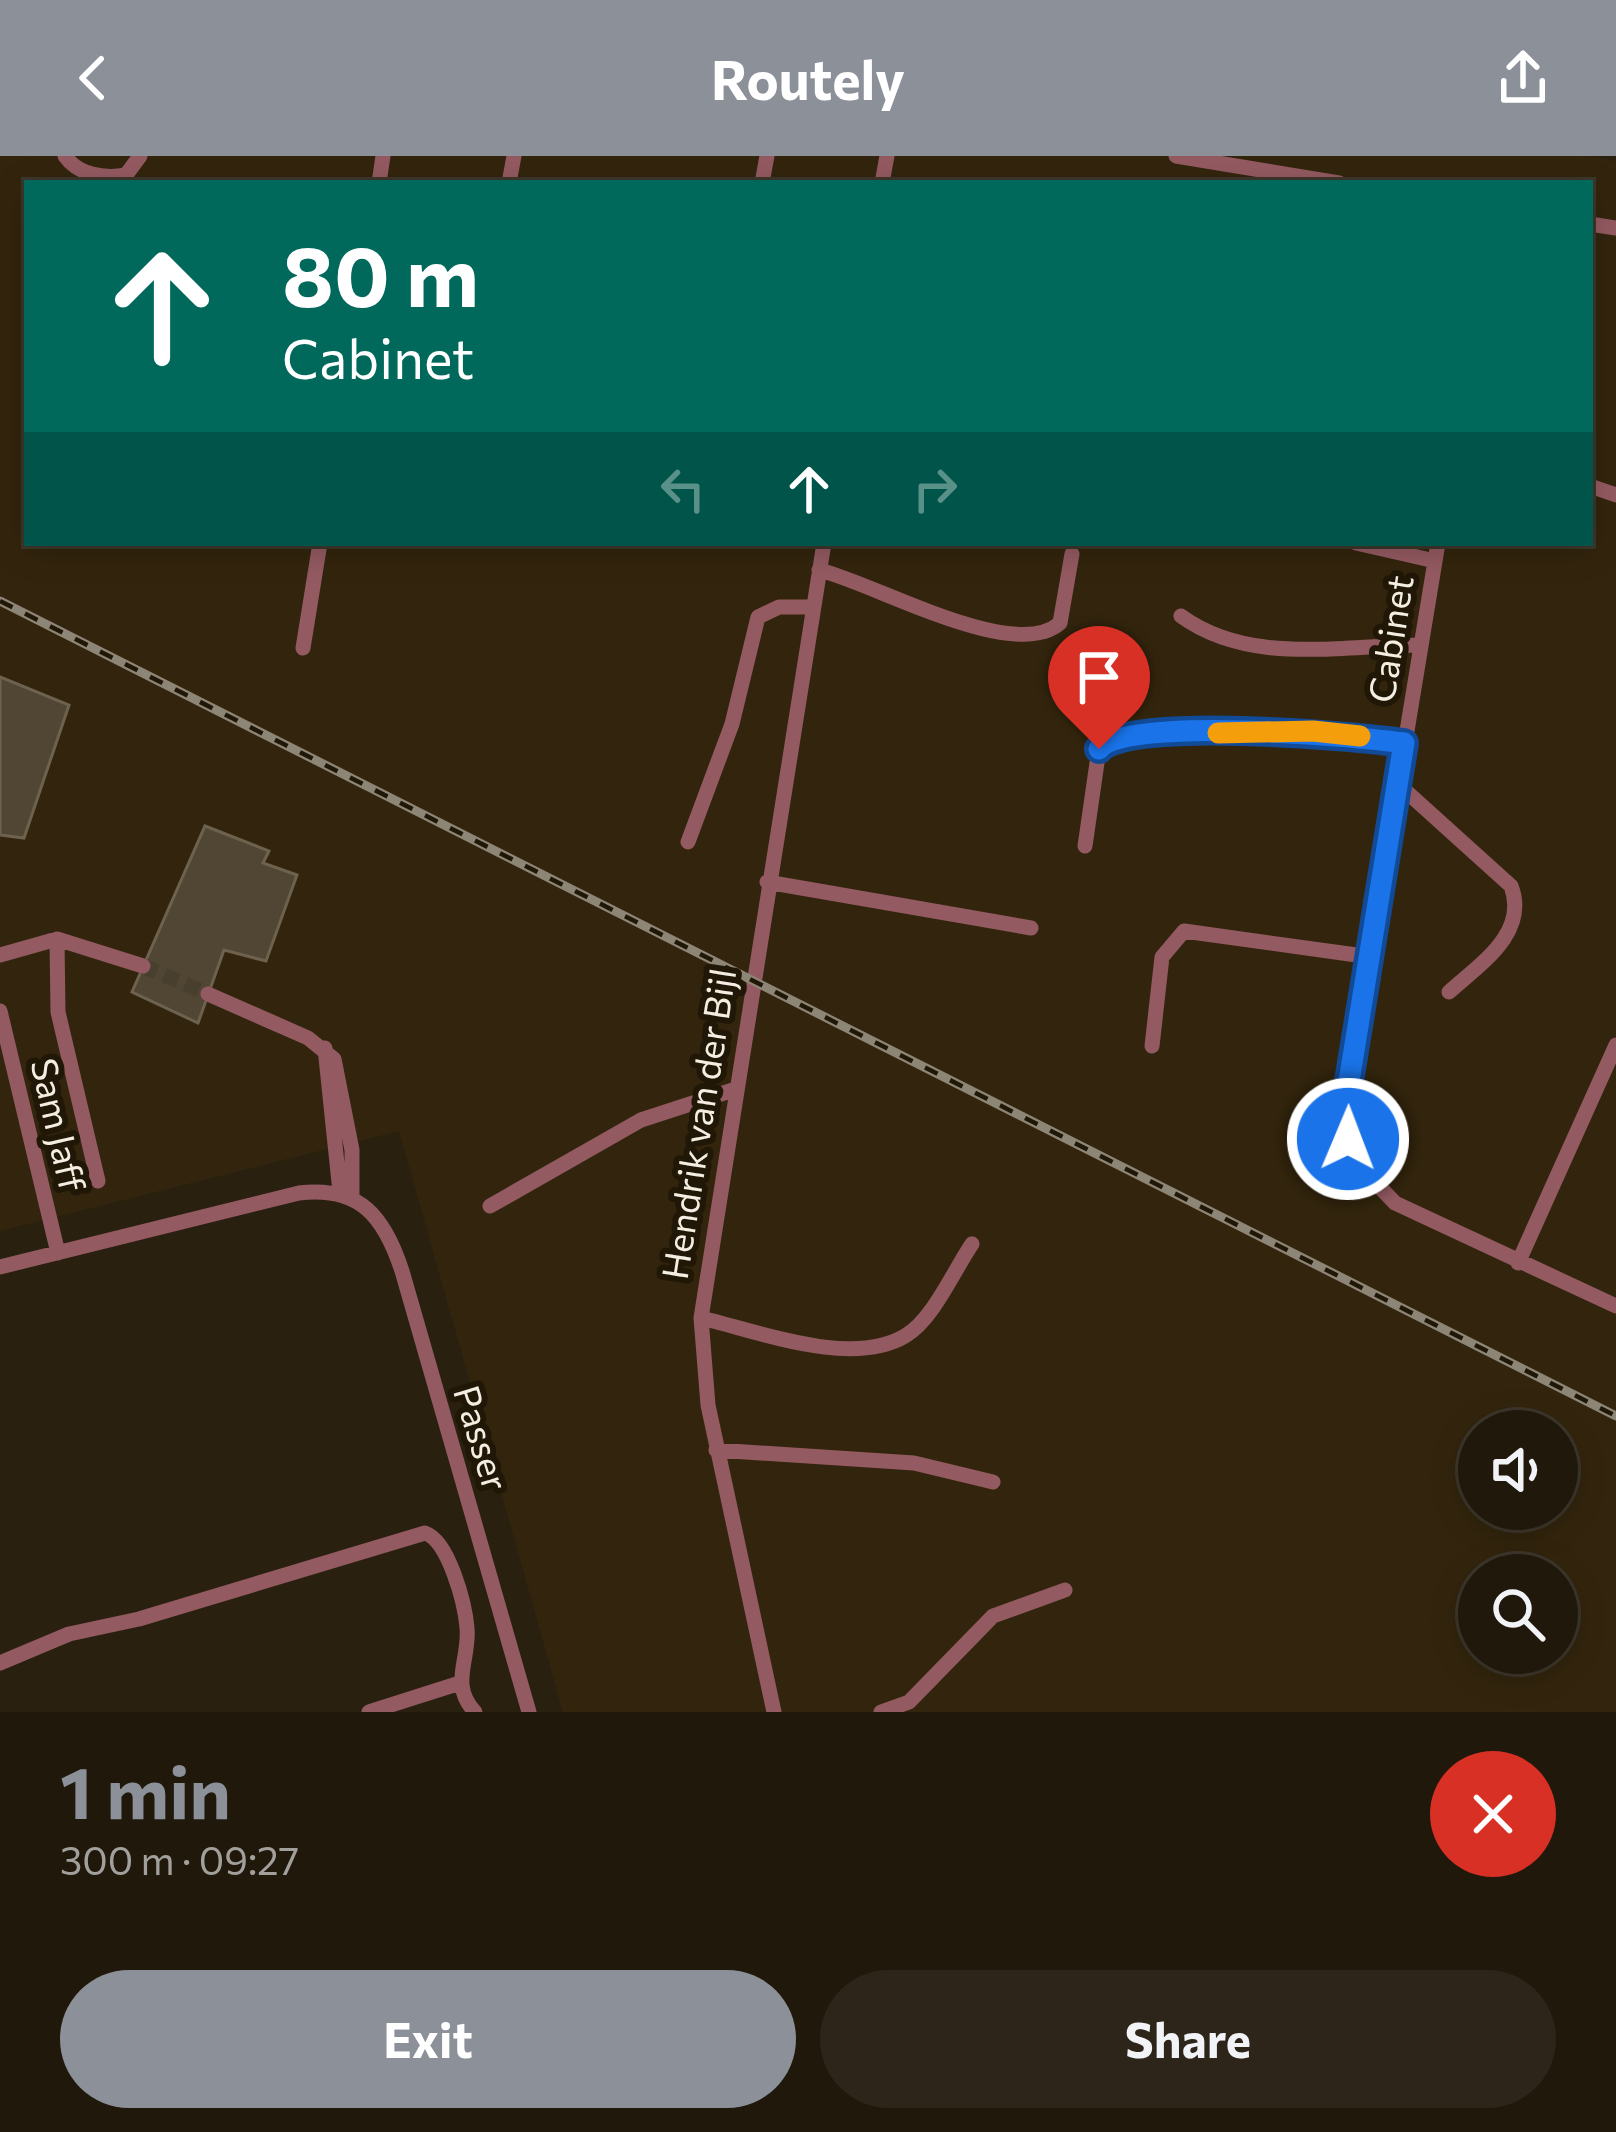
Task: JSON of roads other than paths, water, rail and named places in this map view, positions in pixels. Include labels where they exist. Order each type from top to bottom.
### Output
[{"type":"street","points":[[65,156],[81,171],[116,177],[126,175],[140,156]]},
{"type":"street","points":[[1176,156],[1321,180]]},
{"type":"street","points":[[303,648],[320,546]]},
{"type":"street","name":"Hendrik van der Bijl","points":[[774,1712],[716,1450],[701,1318],[733,1090],[823,546]]},
{"type":"street","points":[[1369,546],[1435,561]]},
{"type":"street","name":"Cabinet","points":[[1438,546],[1345,1106],[1346,1132],[1358,1162],[1395,1203],[1616,1306]]},
{"type":"street","points":[[819,571],[877,587],[939,619],[1037,634],[1060,623],[1072,554]]},
{"type":"street","points":[[688,842],[732,724],[758,617],[779,607],[813,607]]},
{"type":"street","points":[[1181,616],[1205,633],[1244,646],[1420,645]]},
{"type":"street","points":[[1084,846],[1094,765],[1099,749],[1118,735],[1313,731],[1404,743]]},
{"type":"street","points":[[1398,784],[1511,886],[1517,902],[1508,935],[1449,992]]},
{"type":"street","points":[[767,882],[1031,928]]},
{"type":"street","points":[[1152,1046],[1162,957],[1184,931],[1370,957]]},
{"type":"street","points":[[57,938],[58,1012],[98,1181]]},
{"type":"street","points":[[0,955],[57,938],[143,966]]},
{"type":"street","points":[[0,1267],[286,1195],[346,1194],[325,1048],[208,994]]},
{"type":"street","name":"Sam Jaff","points":[[0,1012],[58,1253]]},
{"type":"street","points":[[1518,1263],[1616,1045]]},
{"type":"street","points":[[490,1206],[641,1120],[733,1090]]},
{"type":"street","name":"Passer","points":[[346,1194],[377,1217],[394,1249],[529,1712]]},
{"type":"street","points":[[701,1318],[826,1348],[892,1341],[917,1324],[971,1244]]},
{"type":"street","points":[[716,1450],[914,1463],[993,1482]]},
{"type":"street","points":[[0,1663],[69,1634],[139,1619],[425,1533],[441,1543],[466,1621],[460,1683],[474,1712]]},
{"type":"street","points":[[881,1712],[909,1702],[957,1647],[993,1616],[1065,1590]]},
{"type":"street","points":[[369,1712],[460,1683]]},
{"type":"tunnel","points":[[143,966],[208,994]]},
{"type":"railway","points":[[0,601],[1616,1416]]}]
